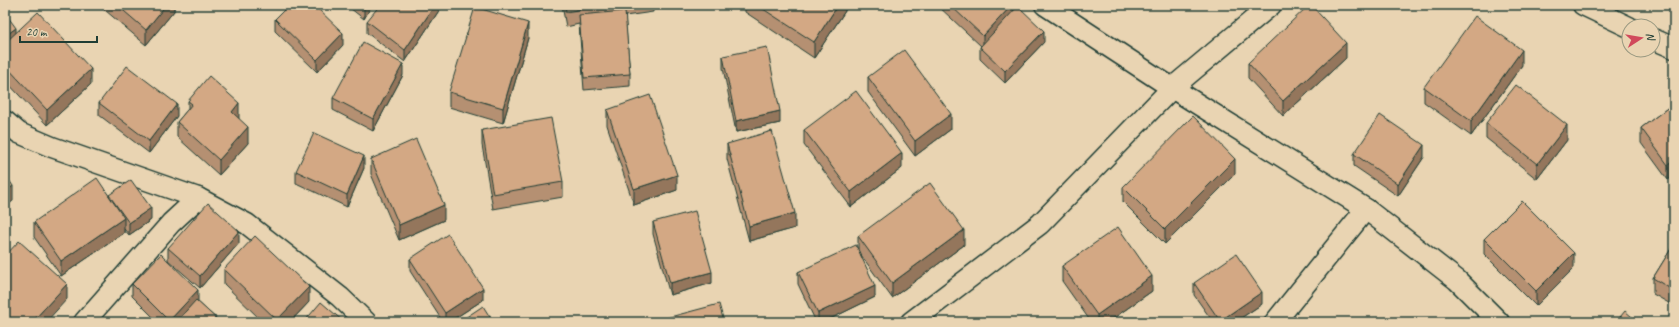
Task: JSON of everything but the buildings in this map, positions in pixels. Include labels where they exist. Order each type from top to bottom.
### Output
[{"type":"street","points":[[1045,5],[1172,88],[1366,210],[1456,280],[1499,322]]},
{"type":"street","points":[[911,322],[1040,224],[1172,88],[1271,5]]},
{"type":"street","points":[[1583,5],[1621,23]]},
{"type":"street","points":[[1661,42],[1674,48]]},
{"type":"street","points":[[5,122],[19,133],[52,147],[198,198],[247,224],[340,297],[366,322]]},
{"type":"street","points":[[84,322],[171,223],[198,198]]},
{"type":"street","points":[[1275,322],[1366,210]]}]
